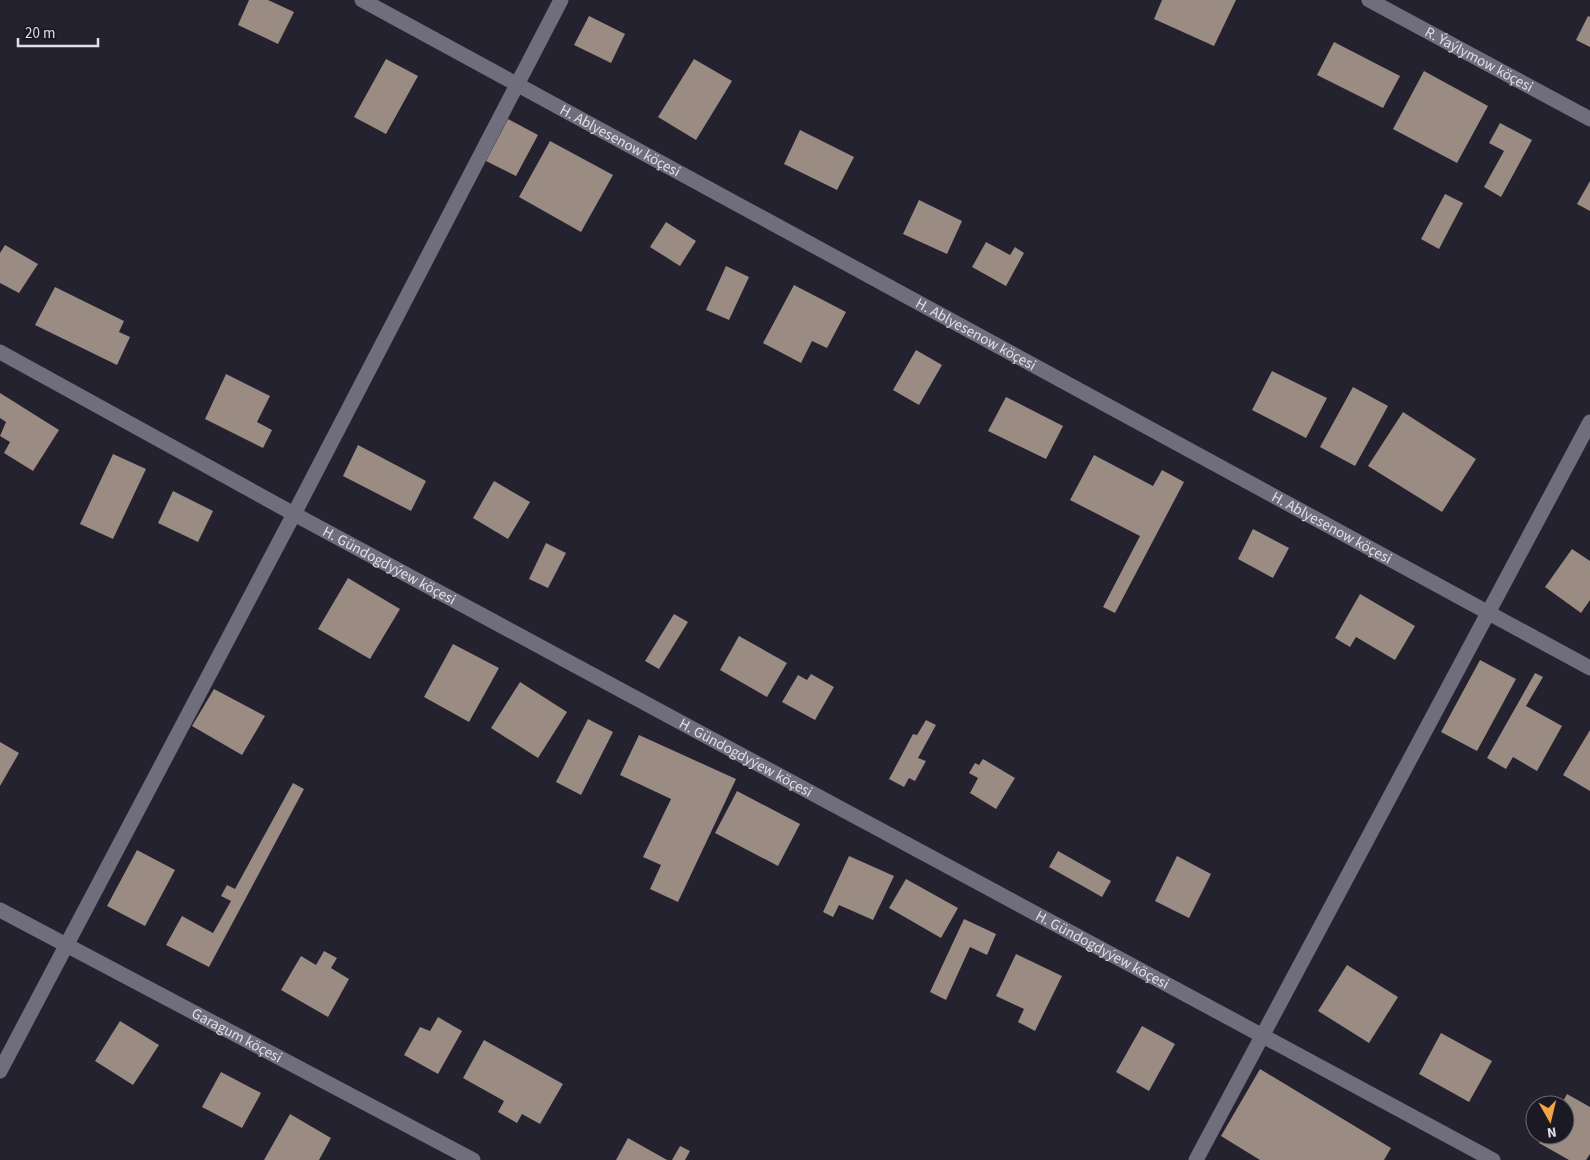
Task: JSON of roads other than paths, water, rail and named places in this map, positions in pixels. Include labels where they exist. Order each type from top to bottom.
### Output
[{"type":"street","name":"H. Ablyesenow köçesi","points":[[362,0],[1590,668]]},
{"type":"street","points":[[0,1071],[294,514],[561,0]]},
{"type":"street","name":"R. Ýaýlymow köçesi","points":[[1369,0],[1590,119]]},
{"type":"street","name":"H. Gündogdyýew köçesi","points":[[0,352],[294,514],[1493,1160]]},
{"type":"street","points":[[1196,1160],[1590,422]]},
{"type":"street","name":"Garagum köçesi","points":[[0,910],[473,1160]]}]
